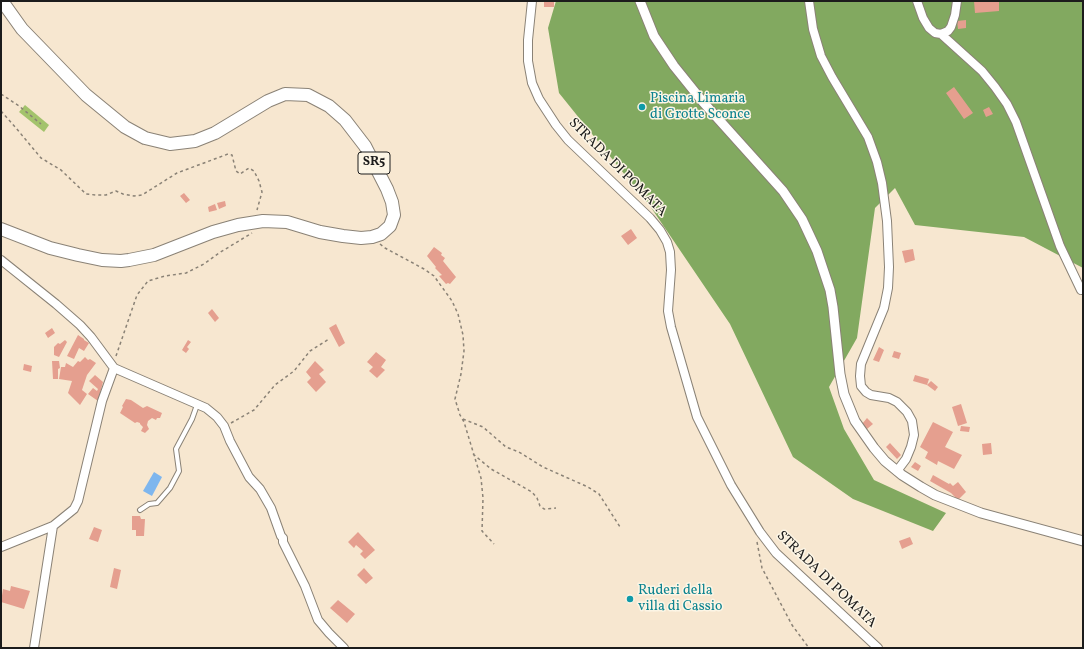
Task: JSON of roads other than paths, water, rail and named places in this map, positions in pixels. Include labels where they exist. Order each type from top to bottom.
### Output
[{"type":"main road","name":"SR5","points":[[1,229],[50,248],[102,260],[121,261],[154,255],[213,232],[238,225],[263,221],[287,222],[320,232],[343,236],[361,238],[372,237],[380,234],[390,226],[394,215],[392,202],[387,189],[365,146],[345,120],[329,106],[308,95],[285,94],[268,101],[215,133],[195,141],[170,144],[145,138],[125,127],[86,95],[22,29],[2,1]]},
{"type":"street","name":"STRADA DI POMATA","points":[[532,1],[528,40],[528,61],[532,83],[539,99],[564,136],[650,218],[660,230],[667,242],[670,252],[671,270],[668,308],[671,327],[697,417],[731,485],[760,532],[773,549],[878,648]]},
{"type":"street","points":[[640,1],[647,22],[656,40],[677,70],[703,102],[780,187],[794,205],[802,219],[817,251],[831,294],[840,374],[846,401],[855,421],[867,439],[881,456],[897,471],[926,490],[959,505],[1083,541]]},
{"type":"street","points":[[809,1],[813,29],[821,56],[868,137],[877,162],[882,183],[887,221],[889,267],[888,288],[881,314],[861,364],[860,379],[861,386],[866,392],[871,395],[889,398],[897,402],[907,412],[912,421],[914,435],[911,447],[906,459],[897,471]]},
{"type":"street","points":[[917,1],[923,18],[929,28],[933,32],[941,34],[982,71],[996,87],[1007,104],[1016,122],[1063,255],[1081,290]]},
{"type":"street","points":[[941,34],[948,31],[951,27],[957,1]]},
{"type":"street","points":[[1,260],[56,304],[80,326],[114,367],[206,408],[212,413],[225,428],[238,458],[249,477],[260,489],[271,508],[283,538],[283,542],[305,586],[318,620],[344,648]]},
{"type":"street","points":[[1,547],[53,526],[71,512],[78,501],[102,401],[114,367]]},
{"type":"street","points":[[34,648],[53,526]]},
{"type":"lane","points":[[140,510],[148,504],[157,503],[170,488],[179,471],[176,449],[192,419],[197,405]]},
{"type":"water","points":[[154,472],[162,477],[152,496],[143,491]]},
{"type":"place","name":"Piscina Limaria di Grotte Sconce","points":[[642,107]]},
{"type":"place","name":"Ruderi della villa di Cassio","points":[[630,599]]}]
